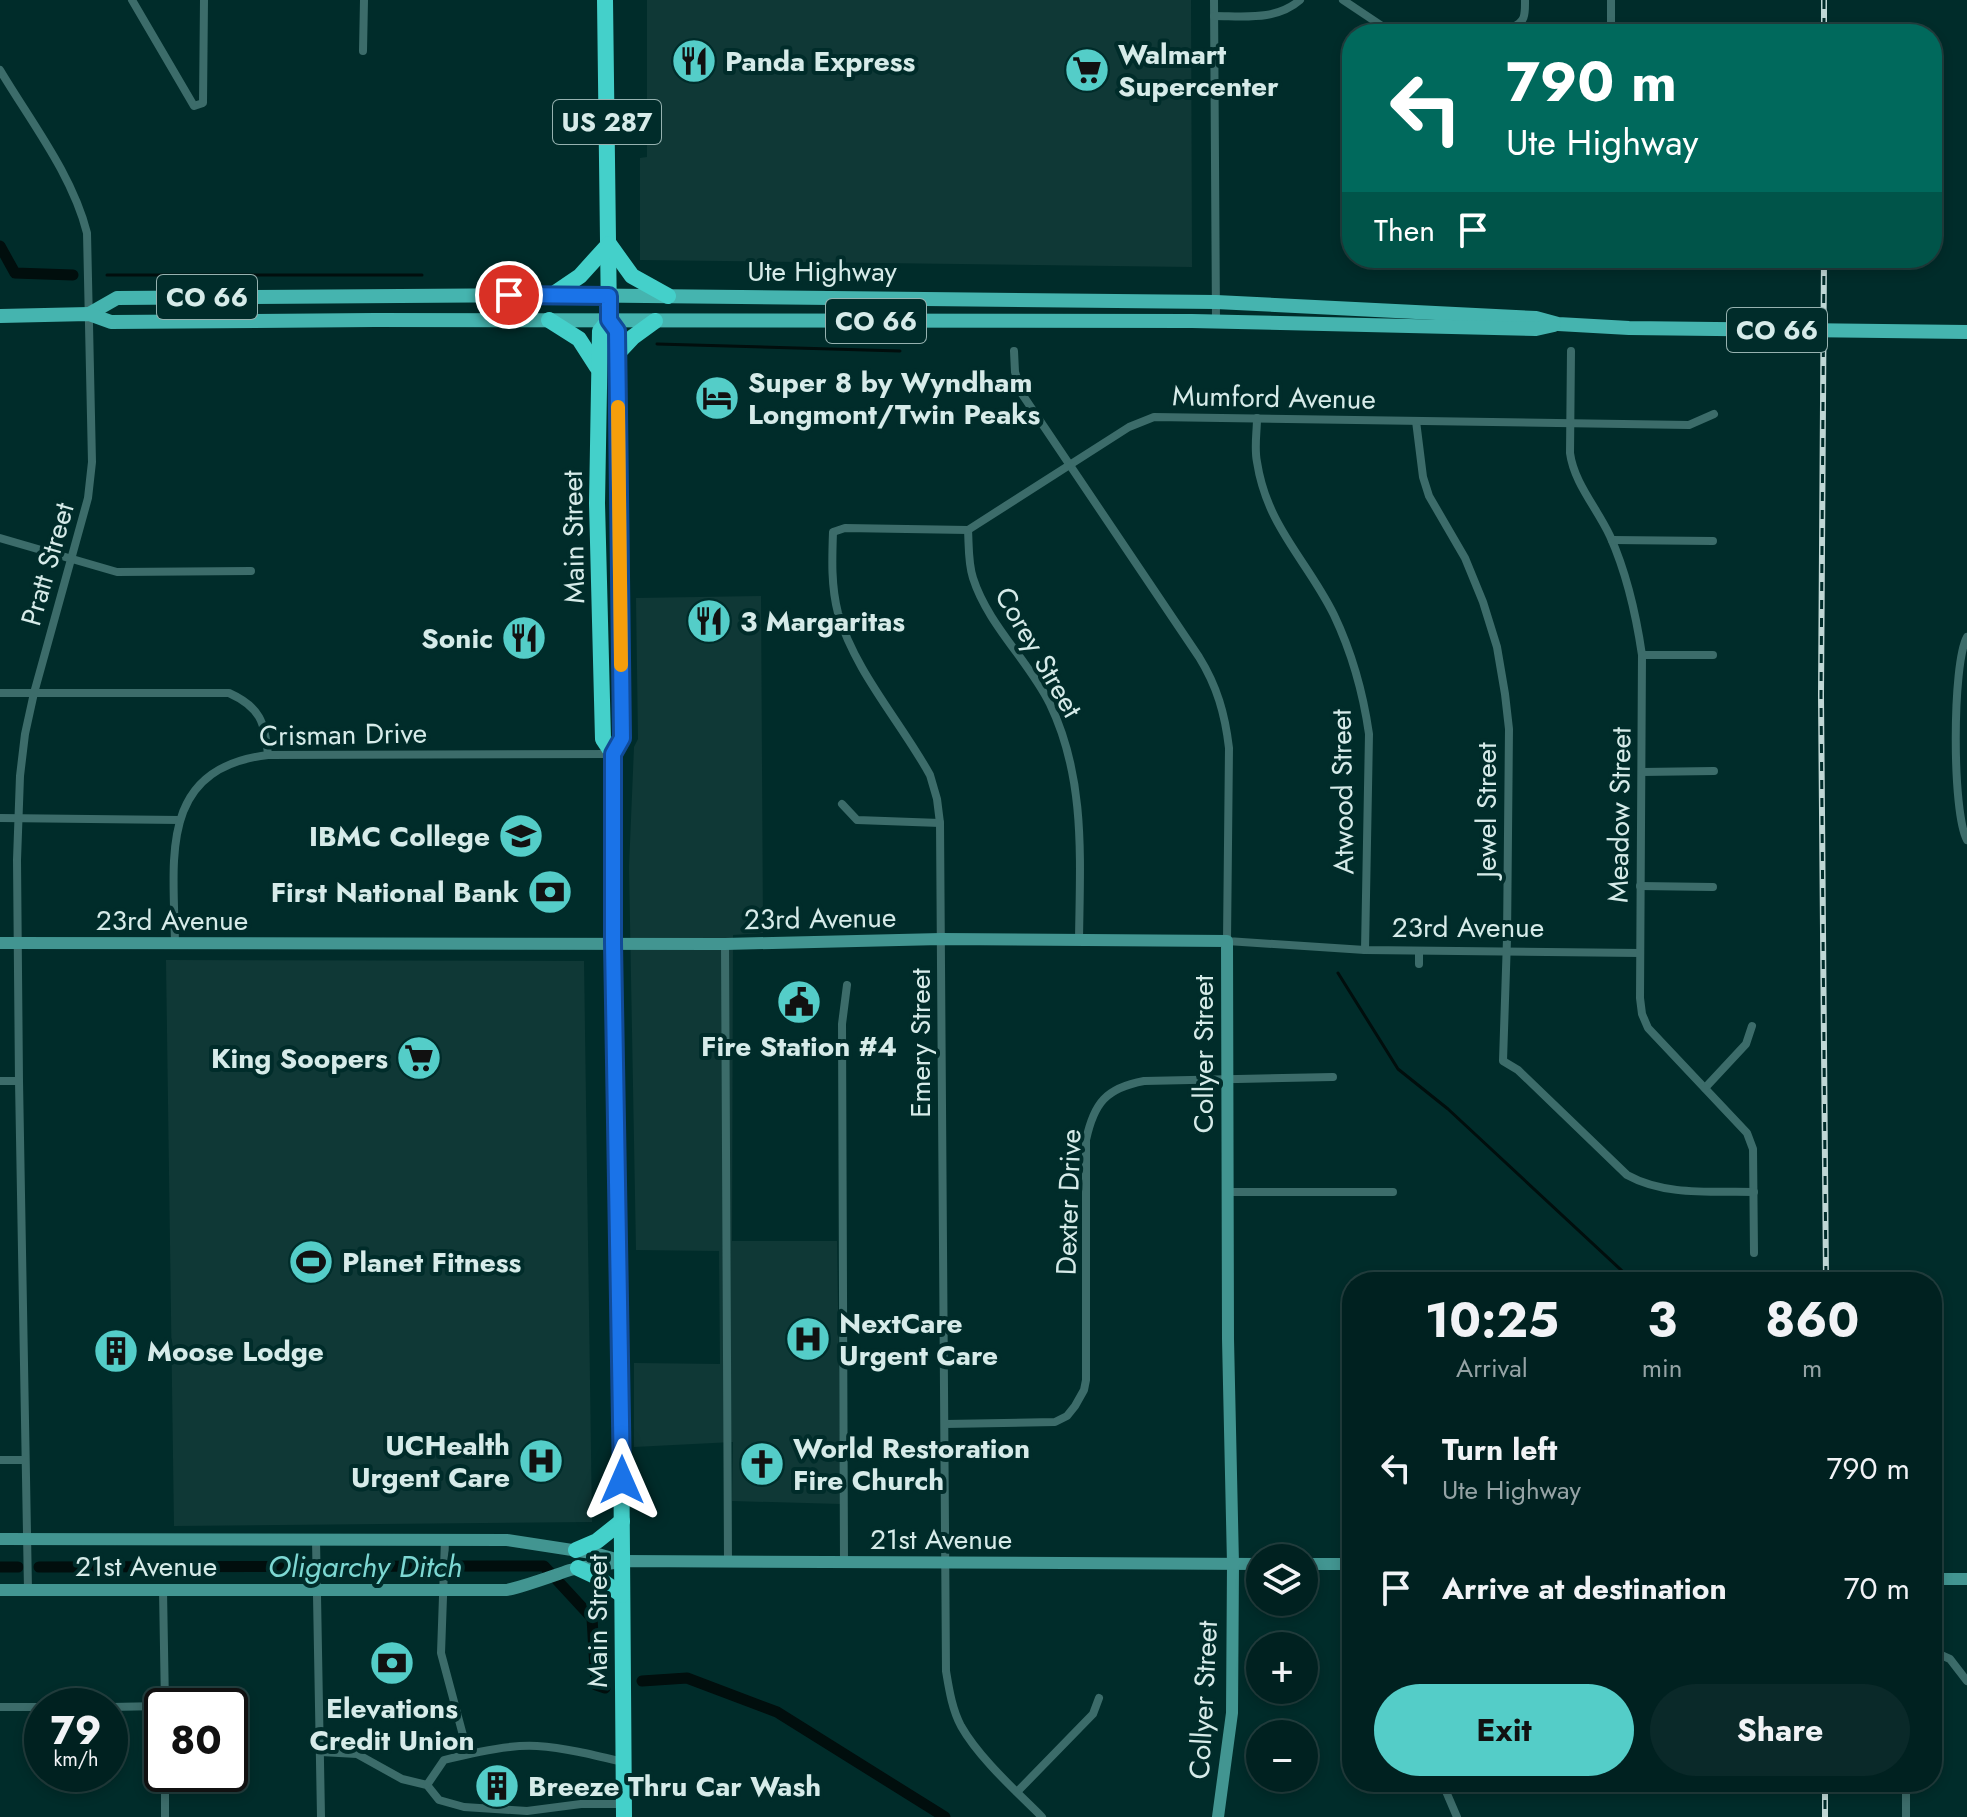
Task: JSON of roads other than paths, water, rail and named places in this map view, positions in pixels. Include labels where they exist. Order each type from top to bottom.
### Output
[{"type":"highway","name":"Main Street","points":[[605,0],[609,320],[617,331],[622,738],[613,754],[613,943],[620,1292],[624,1810]]},
{"type":"highway","points":[[552,295],[580,276],[609,244],[632,276],[668,296]]},
{"type":"highway","points":[[549,320],[579,339],[598,368]]},
{"type":"highway","name":"Main Street","points":[[609,320],[600,331],[597,503],[603,739],[613,754]]},
{"type":"highway","points":[[617,354],[655,321]]},
{"type":"highway","points":[[576,1550],[597,1541],[622,1521]]},
{"type":"highway","points":[[578,1568],[622,1595]]},
{"type":"main road","name":"Ute Highway","points":[[89,314],[117,298],[668,296],[1216,302],[1536,318],[1558,324],[1629,328],[1967,332]]},
{"type":"main road","name":"Ute Highway","points":[[0,316],[89,314],[111,322],[1216,322],[1536,329],[1558,324]]},
{"type":"street","points":[[132,0],[194,106],[203,103],[204,0]]},
{"type":"street","points":[[363,51],[364,0]]},
{"type":"street","points":[[1214,0],[1216,322]]},
{"type":"street","points":[[1214,16],[1267,16],[1282,12],[1300,0]]},
{"type":"street","points":[[1343,0],[1375,24]]},
{"type":"street","points":[[1520,24],[1525,17],[1525,0]]},
{"type":"street","points":[[1611,0],[1611,24]]},
{"type":"street","name":"Pratt Street","points":[[0,70],[68,183],[81,209],[87,233],[92,462],[87,506],[34,693],[21,762],[18,819],[19,1081],[28,1590]]},
{"type":"street","name":"Collyer Street","points":[[1014,351],[1015,372],[1022,394],[1199,657],[1220,699],[1229,748],[1227,1079],[1232,1713],[1218,1817]]},
{"type":"street","name":"Meadow Street","points":[[1571,351],[1572,468],[1612,540],[1636,616],[1642,655],[1642,1014],[1648,1028],[1747,1133],[1753,1149],[1754,1253]]},
{"type":"street","name":"Mumford Avenue","points":[[968,530],[1129,427],[1154,417],[1689,425],[1714,414]]},
{"type":"street","name":"Atwood Street","points":[[1257,418],[1256,459],[1266,502],[1276,524],[1335,616],[1352,657],[1364,701],[1369,734],[1365,950]]},
{"type":"street","name":"Jewel Street","points":[[1416,421],[1423,477],[1429,496],[1465,558],[1483,602],[1497,647],[1505,694],[1509,729],[1503,1061],[1518,1070],[1627,1175],[1644,1184],[1663,1189],[1754,1192]]},
{"type":"street","name":"Emery Street","points":[[968,530],[845,528],[833,532],[833,592],[850,643],[930,775],[940,823],[946,1671],[961,1725],[1042,1817]]},
{"type":"street","name":"Corey Street","points":[[968,530],[972,575],[980,597],[1049,702],[1067,748],[1077,787],[1080,819],[1079,940]]},
{"type":"street","points":[[0,538],[117,572],[251,571]]},
{"type":"street","points":[[1612,540],[1713,541]]},
{"type":"street","points":[[1967,637],[1958,674],[1962,771],[1959,801],[1967,840]]},
{"type":"street","points":[[1642,655],[1713,655]]},
{"type":"street","points":[[0,693],[229,693],[257,711],[267,738],[268,755]]},
{"type":"street","name":"Crisman Drive","points":[[175,945],[174,843],[180,820],[196,789],[212,772],[245,758],[268,755],[613,754]]},
{"type":"street","points":[[1642,772],[1714,771]]},
{"type":"street","points":[[842,804],[857,820],[940,823]]},
{"type":"street","points":[[0,818],[180,820]]},
{"type":"street","points":[[1640,886],[1713,887]]},
{"type":"street","name":"23rd Avenue","points":[[0,943],[725,944],[941,939],[1227,941],[1365,950],[1640,953]]},
{"type":"street","points":[[725,944],[728,1562]]},
{"type":"street","points":[[1419,951],[1419,964]]},
{"type":"street","points":[[844,1562],[842,1024],[847,985]]},
{"type":"street","points":[[1705,1088],[1746,1044],[1752,1026]]},
{"type":"street","name":"Dexter Drive","points":[[945,1424],[1055,1422],[1067,1416],[1084,1390],[1086,1140],[1090,1121],[1100,1100],[1117,1089],[1135,1083],[1333,1077]]},
{"type":"street","points":[[0,1081],[19,1081]]},
{"type":"street","points":[[1228,1192],[1393,1192]]},
{"type":"street","points":[[0,1460],[25,1460]]},
{"type":"street","name":"21st Avenue","points":[[0,1539],[507,1540],[576,1550],[623,1561],[1246,1564]]},
{"type":"street","points":[[316,1540],[321,1817]]},
{"type":"street","points":[[445,1540],[441,1653],[468,1754]]},
{"type":"street","name":"21st Avenue","points":[[0,1590],[507,1590],[578,1568],[623,1561]]},
{"type":"street","points":[[1318,1564],[1342,1564]]},
{"type":"street","points":[[1942,1579],[1967,1579]]},
{"type":"street","points":[[163,1590],[164,1688]]},
{"type":"street","points":[[1942,1655],[1950,1659],[1967,1681]]},
{"type":"street","points":[[1017,1792],[1093,1714],[1099,1698]]},
{"type":"street","points":[[0,1707],[24,1707]]},
{"type":"street","points":[[427,1785],[444,1760],[533,1745],[575,1750],[624,1763]]},
{"type":"street","points":[[321,1752],[357,1754],[402,1779],[427,1785],[439,1800],[464,1812],[527,1811],[581,1804],[624,1810]]},
{"type":"street","points":[[165,1792],[165,1817]]},
{"type":"street","points":[[1446,1792],[1457,1817]]},
{"type":"street","points":[[1906,1792],[1906,1817]]},
{"type":"waterway","points":[[0,246],[15,273],[73,275]]},
{"type":"waterway","points":[[107,275],[422,275]]},
{"type":"waterway","points":[[657,344],[900,351]]},
{"type":"waterway","points":[[1338,973],[1398,1069],[1448,1109],[1623,1272]]},
{"type":"waterway","name":"Oligarchy Ditch","points":[[39,1567],[544,1566],[592,1618],[596,1685],[605,1688]]},
{"type":"waterway","name":"Oligarchy Ditch","points":[[0,1567],[18,1567]]},
{"type":"waterway","name":"Oligarchy Ditch","points":[[642,1681],[687,1678],[777,1712],[945,1817]]},
{"type":"railway","points":[[1824,0],[1824,24]]},
{"type":"railway","points":[[1824,268],[1821,696],[1826,1272]]},
{"type":"railway","points":[[1825,1792],[1825,1817]]},
{"type":"place","name":"Panda Express","points":[[694,61]]},
{"type":"place","name":"Walmart Supercenter","points":[[1087,70]]},
{"type":"place","name":"Super 8 by Wyndham Longmont/Twin Peaks","points":[[717,398]]},
{"type":"place","name":"3 Margaritas","points":[[709,621]]},
{"type":"place","name":"Sonic","points":[[524,638]]},
{"type":"place","name":"IBMC College","points":[[521,836]]},
{"type":"place","name":"First National Bank","points":[[550,892]]},
{"type":"place","name":"Fire Station #4","points":[[799,1002]]},
{"type":"place","name":"King Soopers","points":[[419,1058]]},
{"type":"place","name":"Planet Fitness","points":[[311,1262]]},
{"type":"place","name":"NextCare Urgent Care","points":[[808,1339]]},
{"type":"place","name":"Moose Lodge","points":[[116,1351]]},
{"type":"place","name":"UCHealth Urgent Care","points":[[541,1461]]},
{"type":"place","name":"World Restoration Fire Church","points":[[762,1464]]},
{"type":"place","name":"Elevations Credit Union","points":[[392,1663]]},
{"type":"place","name":"Breeze Thru Car Wash","points":[[497,1786]]}]
